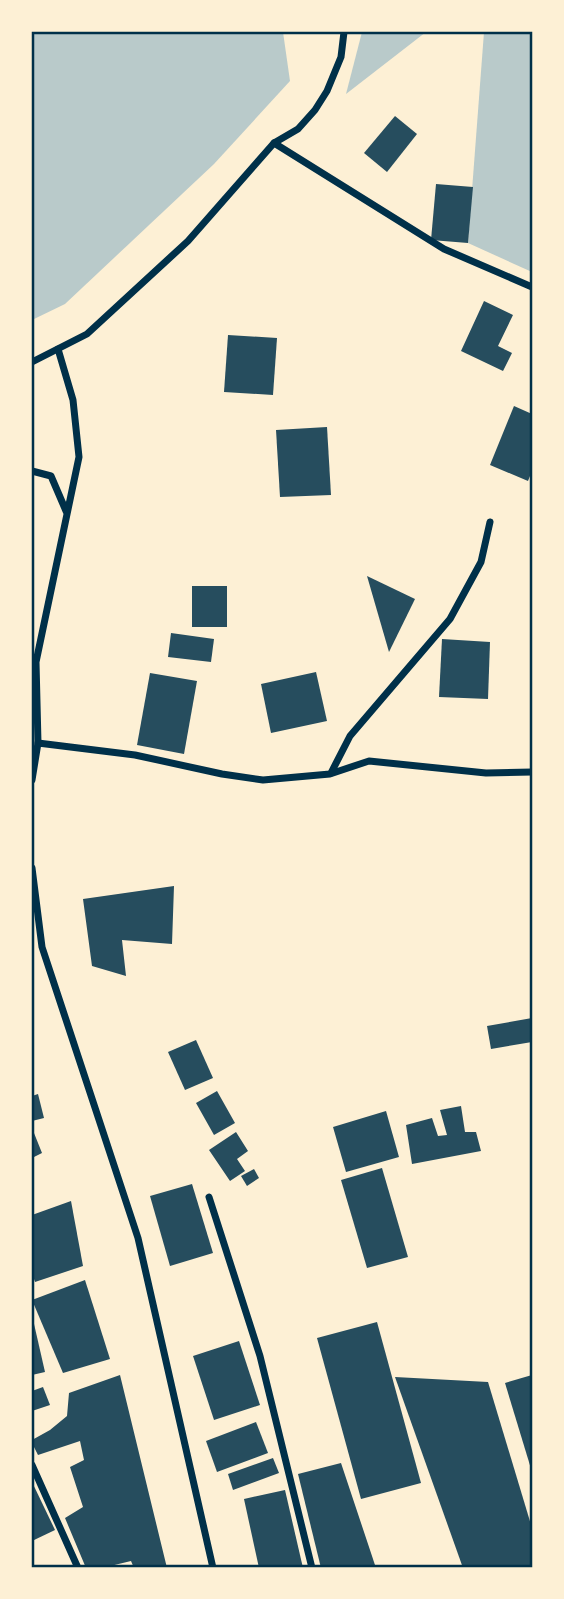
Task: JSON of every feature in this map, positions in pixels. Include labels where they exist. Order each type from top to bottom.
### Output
[{"type":"street","points":[[32,362],[87,334],[188,241],[274,143],[298,129],[321,100],[341,57],[344,32]]},
{"type":"street","points":[[274,143],[444,248],[533,287]]},
{"type":"street","points":[[32,780],[38,743],[36,662],[79,457],[74,400],[58,349]]},
{"type":"street","points":[[32,471],[51,476],[66,511]]},
{"type":"street","points":[[330,774],[350,736],[450,619],[481,562],[490,522]]},
{"type":"street","points":[[38,743],[135,755],[263,780],[330,774],[369,761],[485,773],[533,772]]},
{"type":"street","points":[[32,868],[42,947],[138,1238],[213,1567]]},
{"type":"street","points":[[209,1197],[260,1356],[312,1567]]},
{"type":"street","points":[[32,1465],[78,1567]]},
{"type":"shaded area","points":[[32,32],[283,32],[290,81],[214,164],[65,304],[32,320]]},
{"type":"shaded area","points":[[362,32],[426,32],[346,94]]},
{"type":"shaded area","points":[[484,32],[532,32],[532,272],[468,243]]},
{"type":"building","points":[[395,116],[417,134],[387,172],[364,153]]},
{"type":"building","points":[[436,184],[473,187],[468,243],[431,240]]},
{"type":"building","points":[[484,301],[513,315],[498,346],[512,353],[503,371],[461,351]]},
{"type":"building","points":[[228,335],[277,338],[273,395],[224,392]]},
{"type":"building","points":[[514,406],[532,414],[532,471],[528,481],[490,465]]},
{"type":"building","points":[[327,427],[331,495],[280,497],[276,430]]},
{"type":"building","points":[[367,576],[415,599],[389,652]]},
{"type":"building","points":[[192,586],[227,586],[227,627],[192,627]]},
{"type":"building","points":[[171,633],[214,639],[211,662],[168,657]]},
{"type":"building","points":[[442,639],[490,642],[488,699],[439,697]]},
{"type":"building","points":[[316,672],[327,721],[271,733],[261,684]]},
{"type":"building","points":[[150,673],[197,681],[184,754],[137,745]]},
{"type":"building","points":[[174,886],[172,944],[122,940],[126,976],[92,966],[83,899]]},
{"type":"building","points":[[532,1018],[532,1042],[491,1049],[487,1026]]},
{"type":"building","points":[[196,1040],[213,1078],[185,1090],[168,1052]]},
{"type":"building","points":[[217,1091],[235,1123],[214,1135],[196,1103]]},
{"type":"building","points":[[38,1094],[44,1118],[32,1121],[32,1096]]},
{"type":"building","points":[[461,1106],[465,1132],[476,1132],[481,1151],[412,1164],[406,1125],[432,1118],[438,1136],[447,1135],[440,1110]]},
{"type":"building","points":[[386,1111],[399,1157],[346,1172],[333,1127]]},
{"type":"building","points":[[32,1128],[42,1153],[32,1158]]},
{"type":"building","points":[[236,1132],[248,1151],[237,1159],[245,1171],[230,1181],[209,1150]]},
{"type":"building","points":[[382,1168],[408,1257],[367,1268],[341,1180]]},
{"type":"building","points":[[254,1169],[259,1178],[247,1186],[241,1176]]},
{"type":"building","points":[[192,1184],[213,1253],[170,1266],[150,1196]]},
{"type":"building","points":[[71,1201],[83,1266],[35,1282],[32,1273],[32,1215]]},
{"type":"building","points":[[85,1280],[110,1359],[63,1373],[32,1300]]},
{"type":"building","points":[[32,1315],[45,1372],[32,1375]]},
{"type":"building","points":[[377,1322],[421,1483],[361,1499],[317,1338]]},
{"type":"building","points":[[239,1341],[260,1405],[214,1420],[193,1356]]},
{"type":"building","points":[[120,1375],[167,1568],[134,1568],[131,1561],[102,1568],[86,1568],[65,1518],[83,1507],[70,1467],[84,1460],[80,1441],[38,1455],[32,1443],[32,1440],[67,1416],[69,1393]]},
{"type":"building","points":[[532,1375],[532,1472],[505,1383]]},
{"type":"building","points":[[395,1377],[488,1382],[532,1528],[532,1568],[463,1568]]},
{"type":"building","points":[[43,1387],[50,1405],[32,1411],[32,1391]]},
{"type":"building","points":[[256,1422],[268,1453],[217,1472],[206,1441]]},
{"type":"building","points":[[273,1458],[279,1473],[233,1490],[228,1474]]},
{"type":"building","points":[[341,1463],[376,1568],[321,1568],[298,1474]]},
{"type":"building","points":[[32,1482],[55,1530],[32,1541]]},
{"type":"building","points":[[285,1490],[303,1568],[259,1568],[244,1499]]}]
